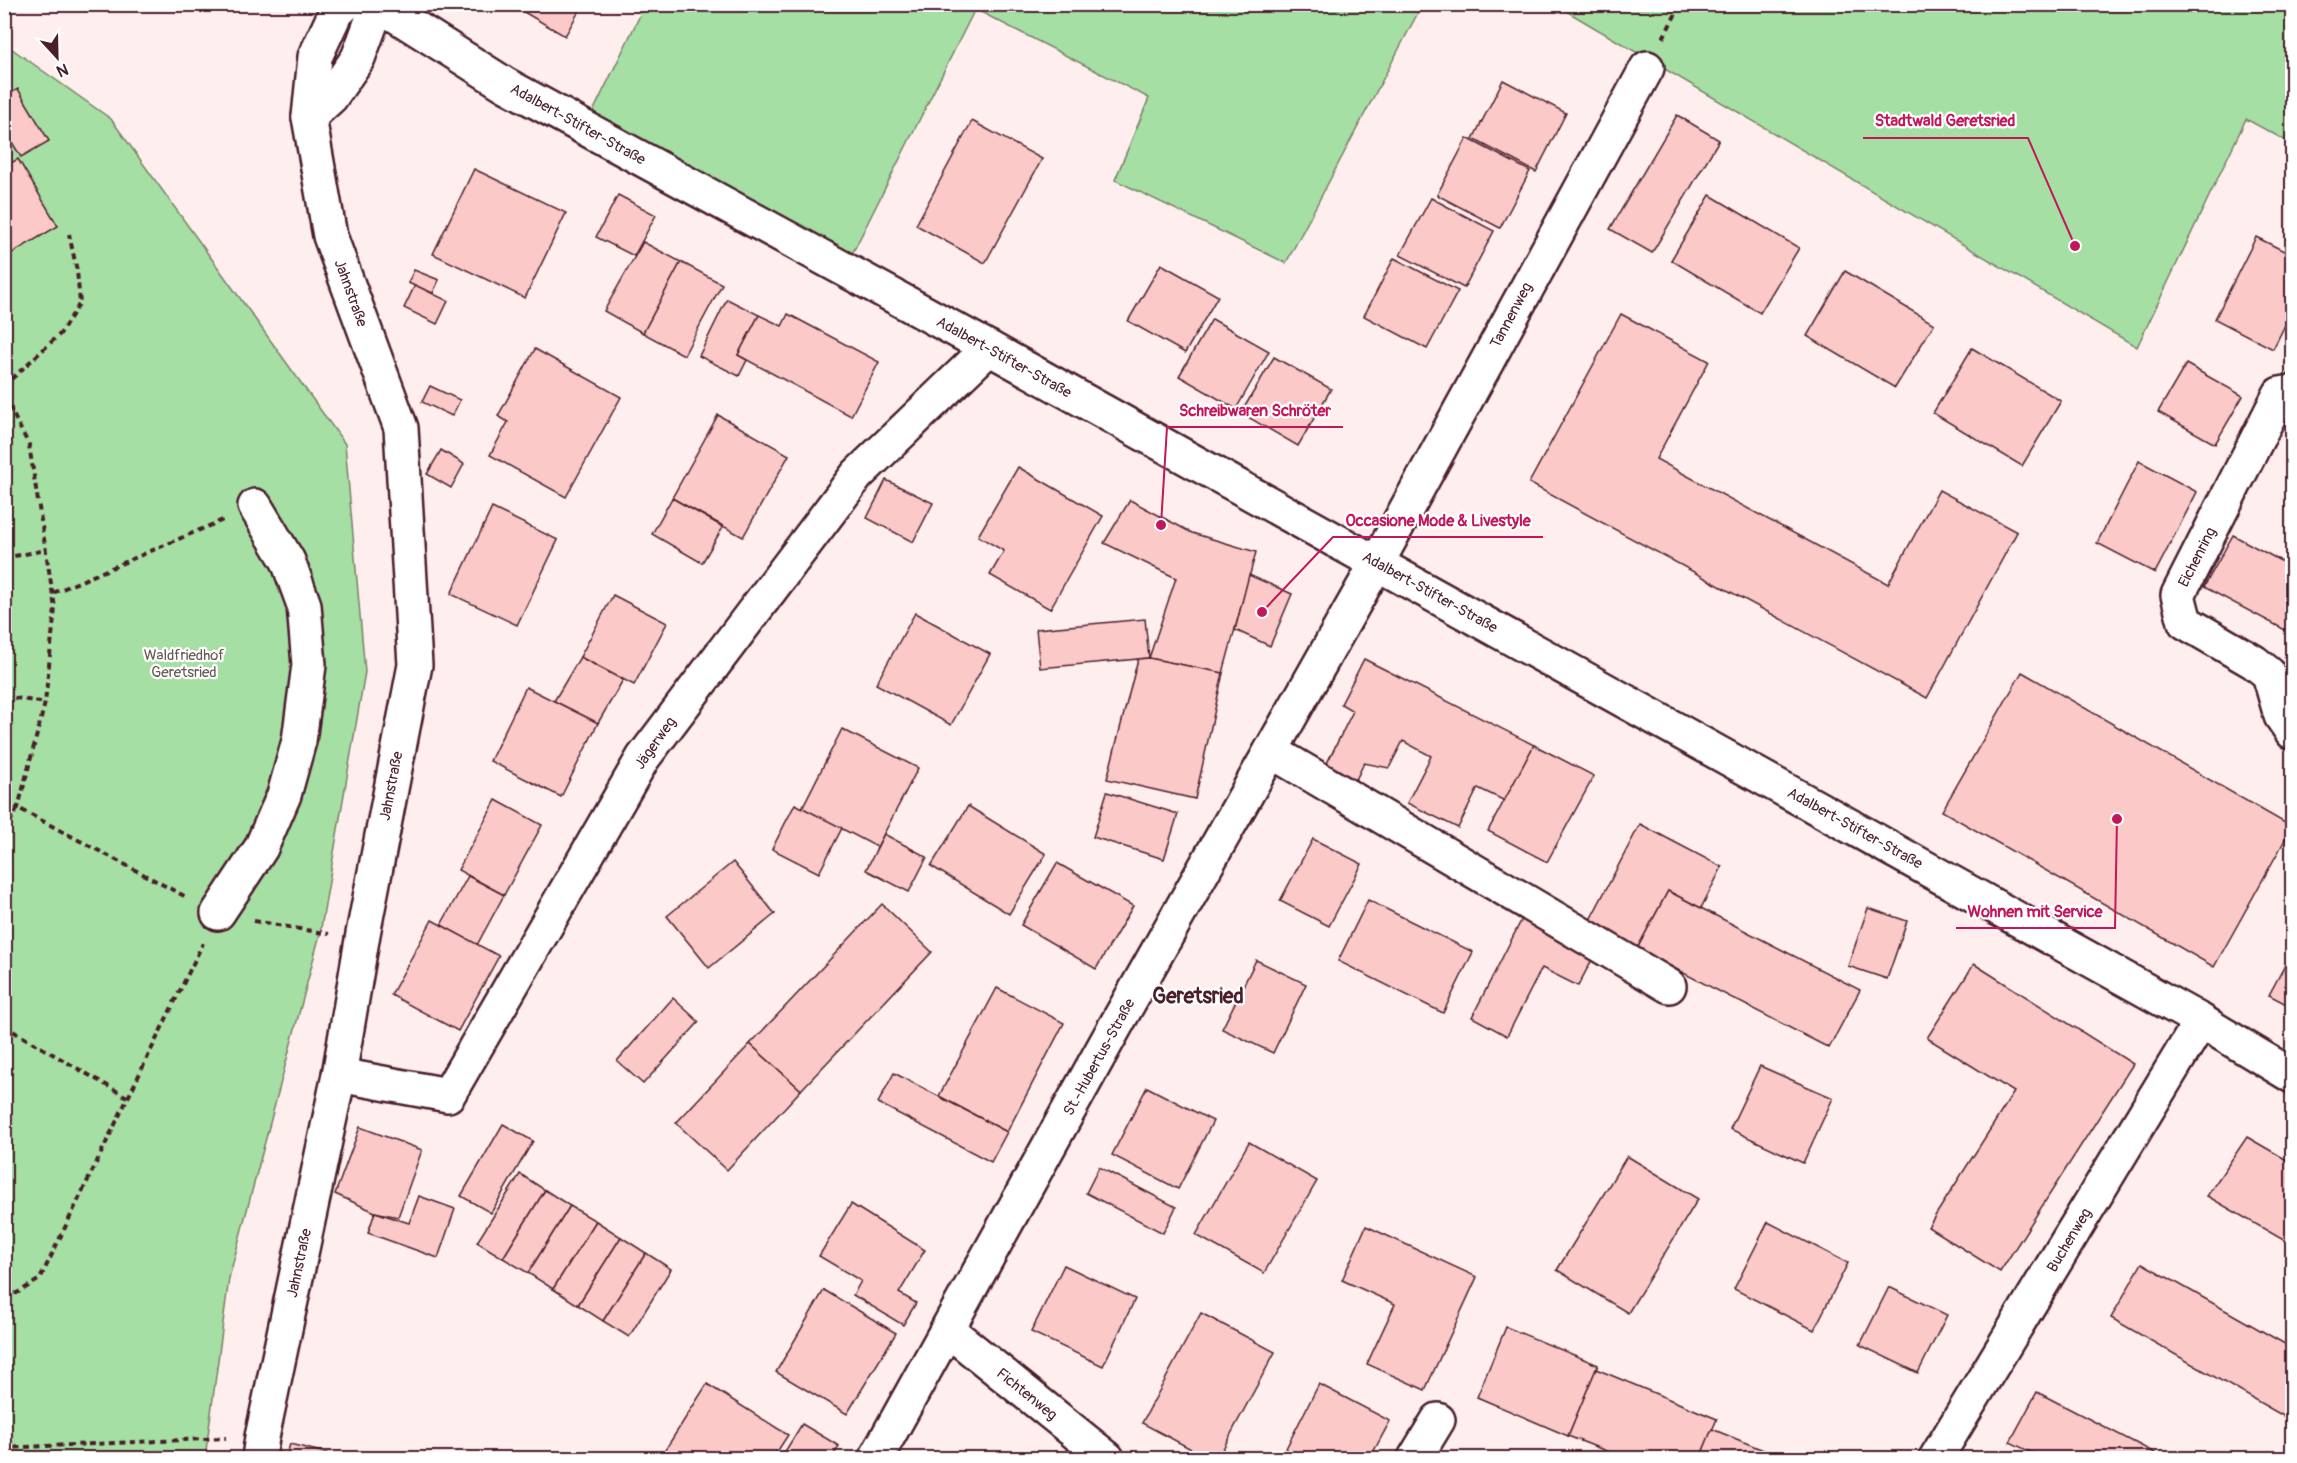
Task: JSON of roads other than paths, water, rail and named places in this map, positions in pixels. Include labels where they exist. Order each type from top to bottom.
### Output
[{"type":"street","name":"Jahnstraße","points":[[261,1448],[339,1075],[363,934],[415,665],[401,428],[330,236],[309,117],[315,57],[335,14],[345,4]]},
{"type":"street","points":[[309,117],[331,97],[358,58],[378,4]]},
{"type":"street","name":"Adalbert-Stifter-Straße","points":[[378,4],[513,89],[989,348],[1377,563],[2201,1021],[2292,1076]]},
{"type":"street","name":"Tannenweg","points":[[1377,563],[1647,68]]},
{"type":"street","name":"Jägerweg","points":[[339,1075],[448,1095],[643,758],[857,475],[989,348]]},
{"type":"street","name":"Eichenring","points":[[2292,392],[2280,394],[2178,595],[2185,622],[2254,662],[2269,674],[2281,716],[2292,732]]},
{"type":"street","points":[[218,914],[261,849],[284,795],[299,741],[309,666],[304,605],[288,561],[255,506]]},
{"type":"street","name":"St.-Hubertus-Straße","points":[[876,1458],[1377,563]]},
{"type":"street","points":[[1271,751],[1669,986]]},
{"type":"street","name":"Buchenweg","points":[[1936,1458],[2201,1021]]},
{"type":"street","name":"Fichtenweg","points":[[948,1330],[1107,1458]]},
{"type":"street","points":[[1415,1458],[1438,1420]]},
{"type":"place","name":"Stadtwald Geretsried","points":[[2075,246]]},
{"type":"place","name":"Schreibwaren Schröter","points":[[1161,525]]},
{"type":"place","name":"Occasione Mode & Livestyle","points":[[1262,612]]},
{"type":"place","name":"Wohnen mit Service","points":[[2117,819]]},
{"type":"district","name":"Geretsried","points":[[1198,996]]},
{"type":"park label","name":"Waldfriedhof Geretsried","points":[[184,664]]}]
